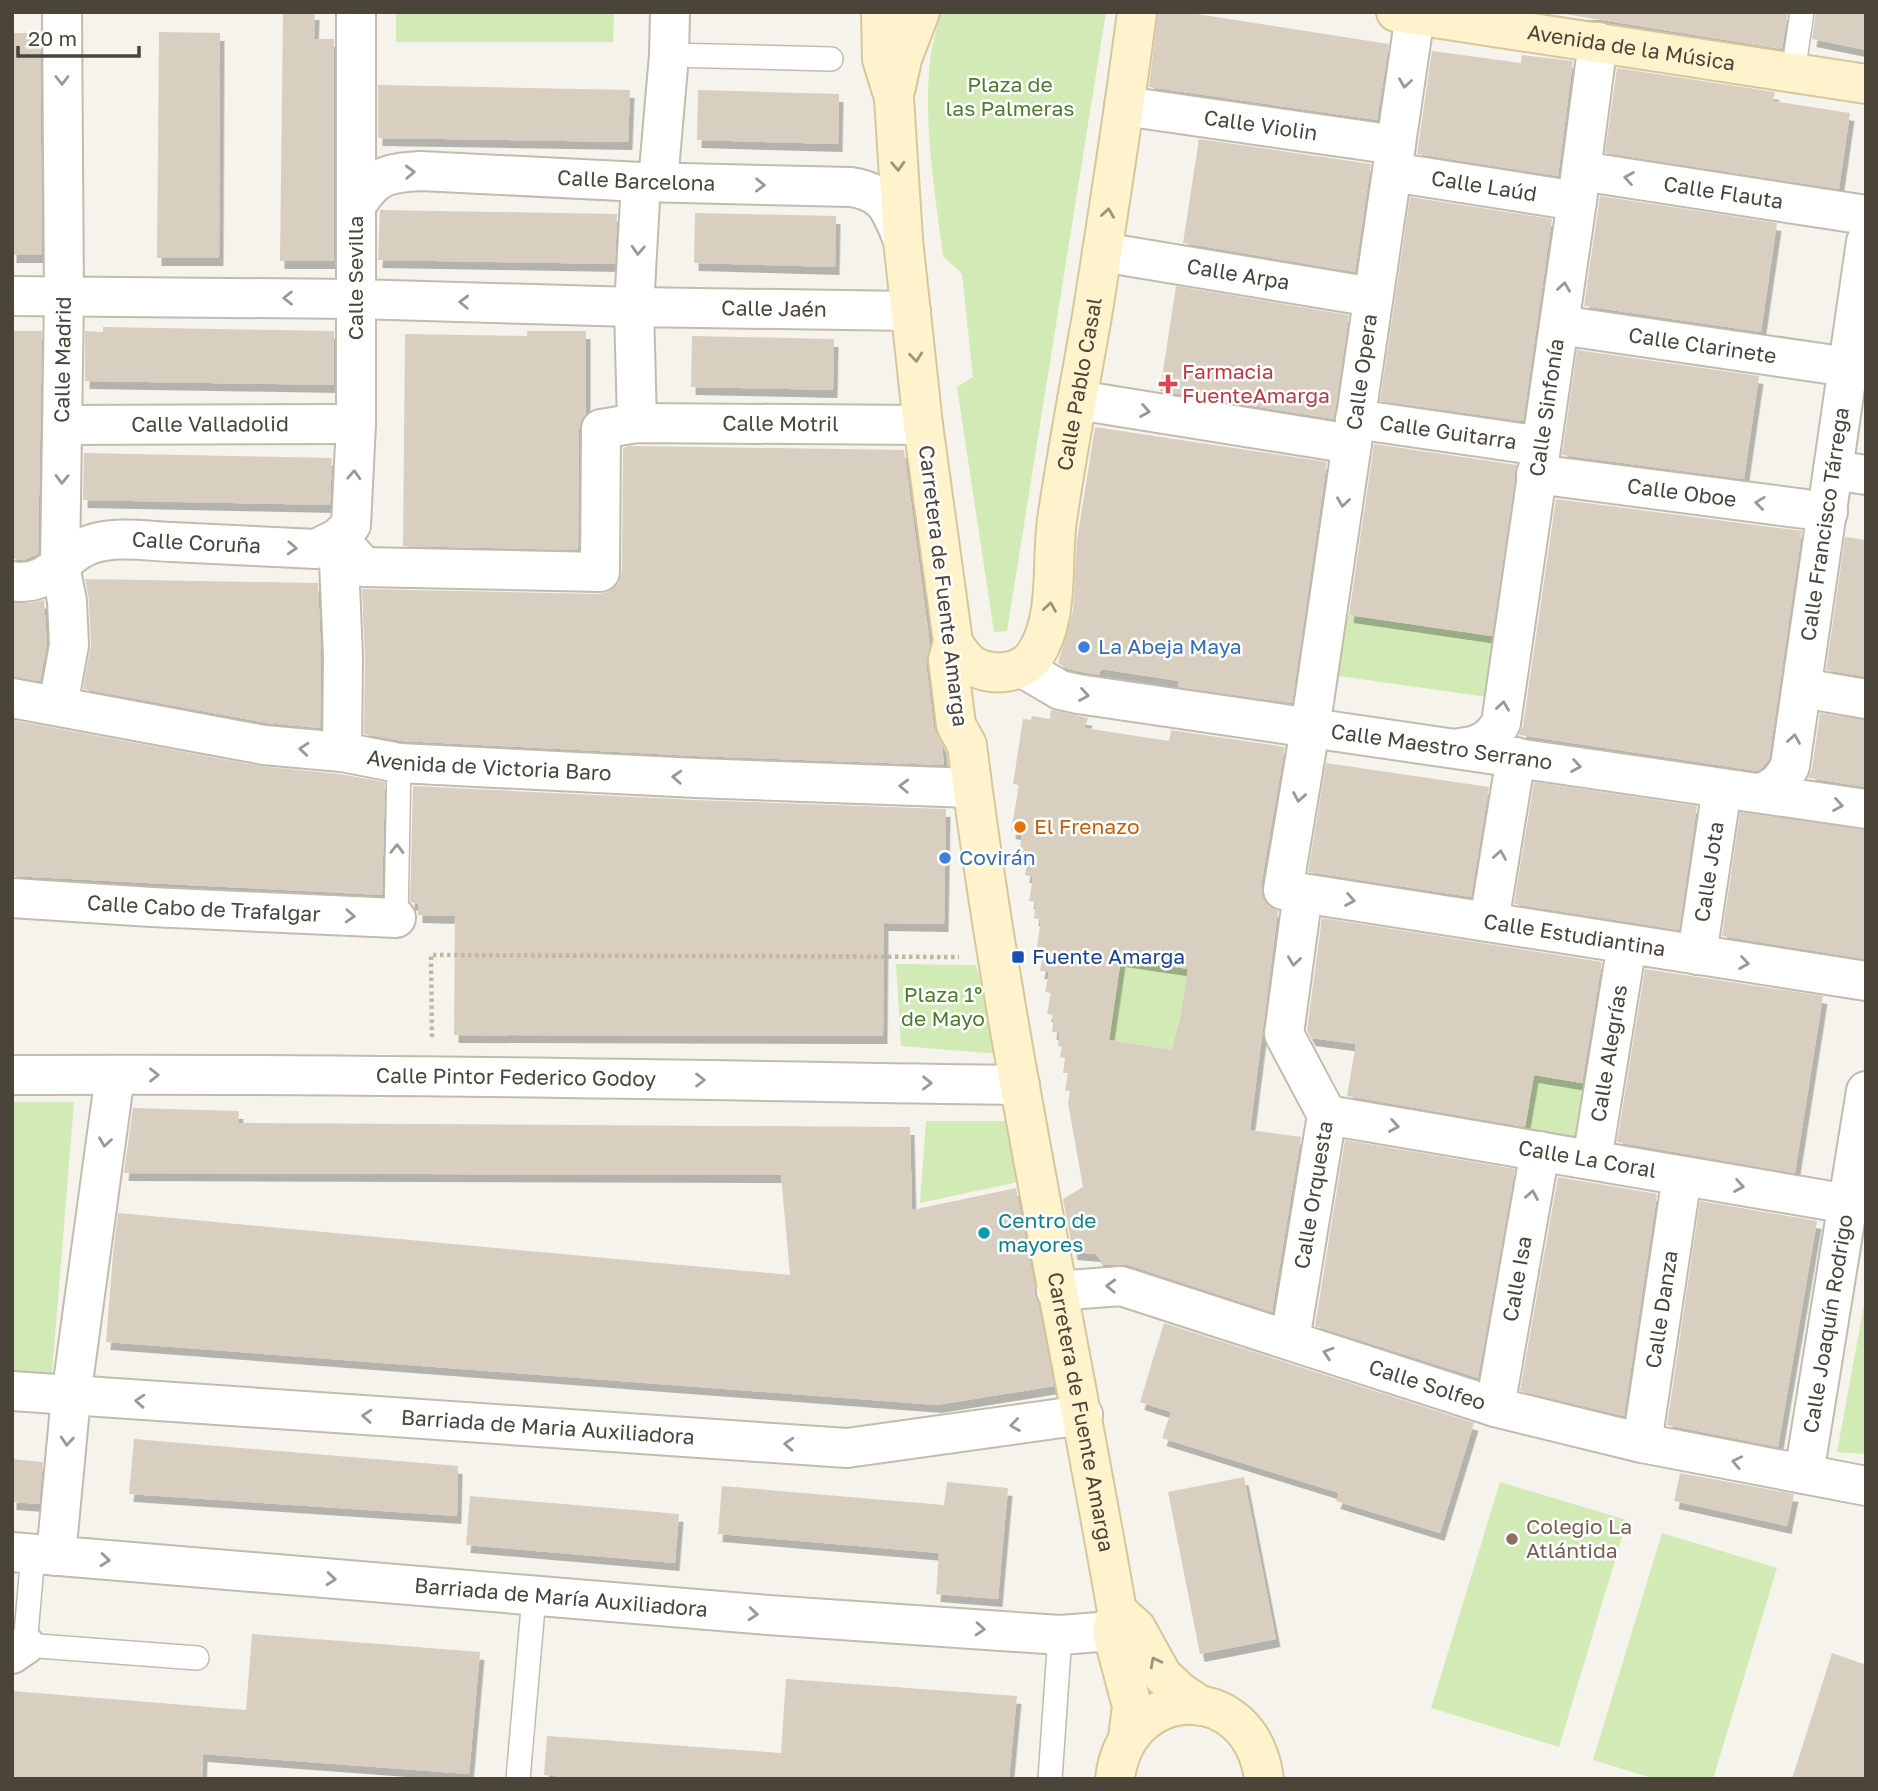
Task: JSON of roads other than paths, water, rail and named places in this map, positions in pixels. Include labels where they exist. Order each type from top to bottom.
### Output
[{"type":"street","name":"Calle Madrid","points":[[58,706],[68,645],[67,601],[60,566],[64,297],[62,12]]},
{"type":"street","name":"Calle Sevilla","points":[[338,538],[351,525],[356,424],[356,12]]},
{"type":"street","points":[[637,423],[634,307],[669,55],[670,12]]},
{"type":"street","name":"Carretera de Fuente Amarga","points":[[881,12],[882,59],[894,97],[903,240],[923,425],[953,642],[948,660],[956,725],[967,745],[1020,1085],[1056,1291],[1083,1415],[1115,1621],[1132,1706],[1128,1738]]},
{"type":"street","points":[[894,97],[902,59],[919,12]]},
{"type":"street","name":"Calle Pablo Casal","points":[[967,745],[975,715],[989,688],[1034,656],[1045,635],[1057,523],[1102,253],[1138,12]]},
{"type":"street","name":"Avenida de la Música","points":[[1406,14],[1513,21],[1598,42],[1866,84]]},
{"type":"street","name":"Calle Opera","points":[[1310,729],[1394,159],[1406,14]]},
{"type":"street","name":"Calle Sinfonía","points":[[1460,748],[1485,742],[1501,723],[1598,42]]},
{"type":"street","name":"Calle Violin","points":[[1124,106],[1394,159]]},
{"type":"street","name":"Calle Laúd","points":[[1394,159],[1579,186]]},
{"type":"street","name":"Calle Barcelona","points":[[356,205],[367,189],[393,173],[421,171],[865,189],[889,206],[903,240]]},
{"type":"street","name":"Calle Flauta","points":[[1579,186],[1866,215]]},
{"type":"street","name":"Calle Francisco Tárrega","points":[[1761,793],[1774,788],[1784,778],[1790,766],[1828,512],[1849,473],[1848,367],[1865,249]]},
{"type":"street","name":"Calle Arpa","points":[[1102,253],[1373,297]]},
{"type":"street","name":"Calle Jaén","points":[[12,296],[356,299],[911,311]]},
{"type":"street","name":"Calle Clarinete","points":[[1559,325],[1848,367]]},
{"type":"street","name":"Calle Guitarra","points":[[1077,400],[1353,432],[1539,460]]},
{"type":"street","name":"Calle Motril","points":[[338,538],[364,567],[600,572],[601,429],[637,423],[923,425]]},
{"type":"street","name":"Calle Valladolid","points":[[62,425],[356,424]]},
{"type":"street","name":"Calle Oboe","points":[[1539,460],[1828,512]]},
{"type":"street","points":[[338,538],[343,656],[342,752]]},
{"type":"street","name":"Calle Coruña","points":[[12,581],[37,580],[60,566],[75,552],[103,542],[125,540],[316,549],[338,538]]},
{"type":"street","points":[[953,642],[961,656],[974,666],[989,672],[1014,670]]},
{"type":"street","name":"Calle Maestro Serrano","points":[[1014,670],[1069,692],[1866,809]]},
{"type":"street","points":[[1802,688],[1866,699]]},
{"type":"street","name":"Avenida de Victoria Baro","points":[[12,698],[264,745],[342,752],[399,763],[972,788]]},
{"type":"street","name":"Calle Orquesta","points":[[1290,1340],[1327,1115],[1284,1034],[1293,892],[1310,729]]},
{"type":"street","points":[[1489,922],[1516,757]]},
{"type":"street","name":"Calle Jota","points":[[1698,955],[1722,788]]},
{"type":"street","name":"Calle Estudiantina","points":[[1293,892],[1866,981]]},
{"type":"street","name":"Calle Cabo de Trafalgar","points":[[12,898],[396,918]]},
{"type":"street","name":"Calle Alegrías","points":[[1592,1160],[1627,944]]},
{"type":"street","name":"Calle Pintor Federico Godoy","points":[[12,1075],[288,1074],[1020,1085]]},
{"type":"street","points":[[34,1554],[71,1396],[115,1075]]},
{"type":"street","name":"Calle Joaquín Rodrigo","points":[[1804,1474],[1866,1091]]},
{"type":"street","name":"Calle La Coral","points":[[1327,1115],[1848,1204]]},
{"type":"street","name":"Calle Isa","points":[[1495,1407],[1540,1151]]},
{"type":"street","name":"Calle Danza","points":[[1642,1443],[1682,1176]]},
{"type":"street","name":"Calle Solfeo","points":[[1056,1291],[1121,1286],[1495,1407],[1642,1443],[1866,1486]]},
{"type":"street","name":"Barriada de Maria Auxiliadora","points":[[12,1391],[848,1448],[1083,1415]]},
{"type":"street","name":"Barriada de María Auxiliadora","points":[[34,1554],[768,1615],[1060,1635],[1115,1621]]},
{"type":"street","points":[[1115,1621],[1136,1628],[1162,1675],[1180,1692],[1201,1706]]},
{"type":"street","points":[[1115,1779],[1119,1757],[1128,1738],[1142,1722],[1160,1711],[1180,1706],[1201,1706],[1222,1712],[1239,1724],[1253,1740],[1261,1759],[1264,1779]]},
{"type":"lane","points":[[1793,73],[1802,12]]},
{"type":"lane","points":[[669,55],[831,59]]},
{"type":"lane","points":[[396,918],[399,763]]},
{"type":"lane","points":[[34,1554],[19,1650],[197,1658]]},
{"type":"lane","points":[[518,1779],[534,1596]]},
{"type":"lane","points":[[1050,1779],[1060,1635]]},
{"type":"place","name":"Farmacia FuenteAmarga","points":[[1168,384]]},
{"type":"place","name":"La Abeja Maya","points":[[1084,647]]},
{"type":"place","name":"El Frenazo","points":[[1020,827]]},
{"type":"place","name":"Covirán","points":[[945,858]]},
{"type":"place","name":"Fuente Amarga","points":[[1018,957]]},
{"type":"place","name":"Centro de mayores","points":[[984,1233]]},
{"type":"place","name":"Colegio La Atlántida","points":[[1512,1539]]},
{"type":"park label","name":"Plaza de las Palmeras","points":[[1010,97]]},
{"type":"park label","name":"Plaza 1º de Mayo","points":[[943,1007]]}]
